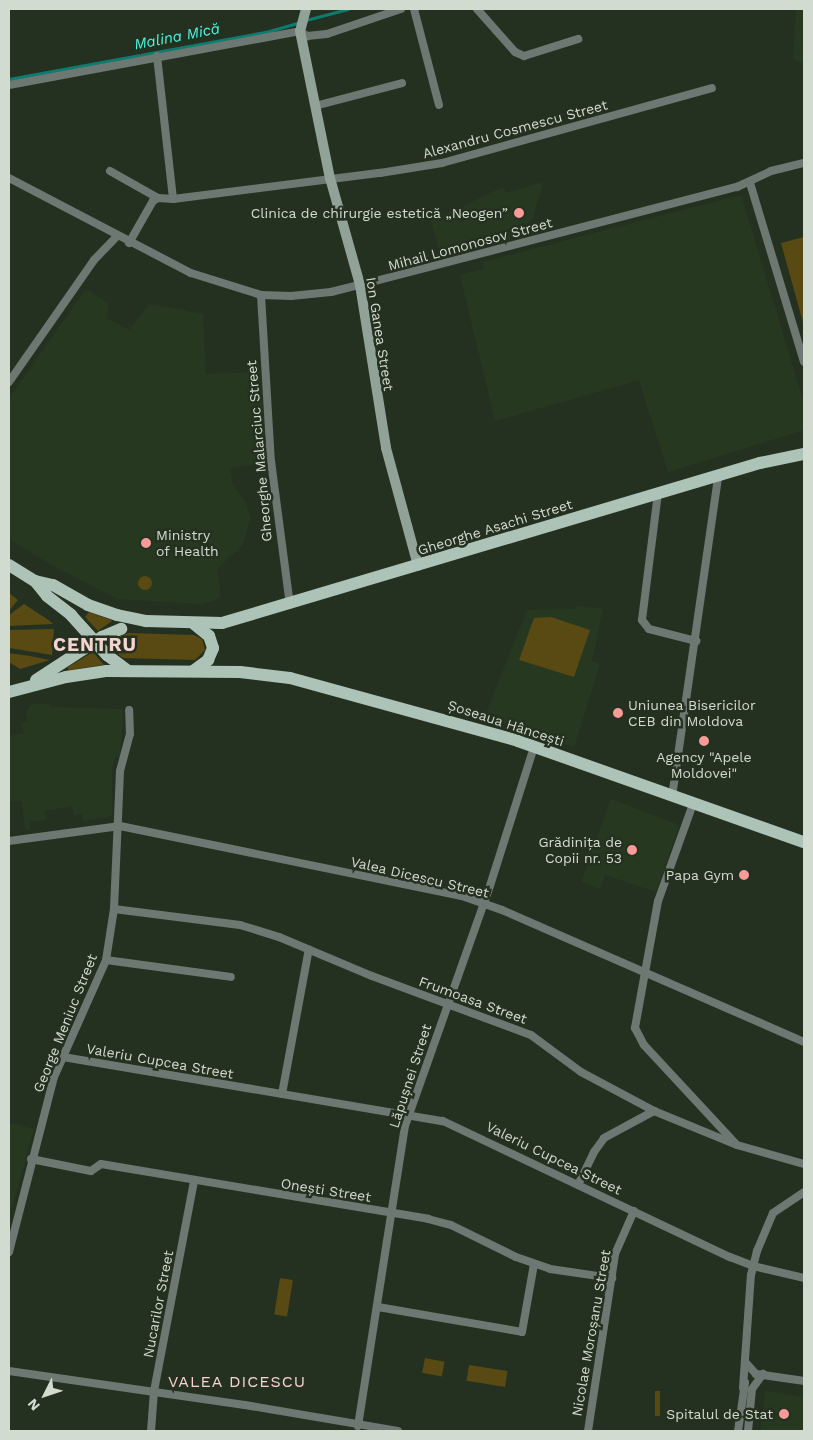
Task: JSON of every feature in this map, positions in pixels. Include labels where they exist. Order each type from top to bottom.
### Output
[{"type":"main road","name":"Gheorghe Asachi Street","points":[[146,621],[194,624],[234,622],[658,493],[804,454]]},
{"type":"main road","points":[[9,565],[35,581],[114,662],[126,670]]},
{"type":"main road","points":[[35,581],[53,585],[102,610],[146,621]]},
{"type":"main road","points":[[13,690],[53,670],[95,642],[121,629],[146,621]]},
{"type":"main road","points":[[190,672],[204,664],[213,648],[209,636],[194,624]]},
{"type":"main road","points":[[114,662],[109,644],[121,629]]},
{"type":"main road","name":"Șoseaua Hâncești","points":[[13,690],[76,675],[126,670],[240,672],[296,680],[432,715],[534,747],[804,842]]},
{"type":"street","points":[[300,31],[306,9]]},
{"type":"street","points":[[9,85],[157,56],[300,31],[307,36],[327,34],[402,9]]},
{"type":"street","points":[[414,9],[439,105]]},
{"type":"street","points":[[477,9],[515,52],[524,56],[578,38]]},
{"type":"street","name":"Ion Ganea Street","points":[[300,31],[330,178],[360,286],[386,448],[418,566]]},
{"type":"street","points":[[157,56],[173,200]]},
{"type":"street","points":[[315,106],[402,83]]},
{"type":"street","name":"Alexandru Cosmescu Street","points":[[110,171],[158,198],[173,200],[442,163],[712,88]]},
{"type":"street","name":"Mihail Lomonosov Street","points":[[9,178],[129,243],[207,279],[261,295],[317,294],[360,286],[750,183],[771,171],[804,163]]},
{"type":"street","points":[[750,183],[804,362]]},
{"type":"street","points":[[129,243],[153,201],[158,198]]},
{"type":"street","points":[[9,382],[94,260],[117,236]]},
{"type":"street","name":"Gheorghe Malarciuc Street","points":[[261,295],[271,461],[290,605]]},
{"type":"street","points":[[672,797],[696,641],[718,476]]},
{"type":"street","points":[[658,493],[642,620],[649,630],[696,641]]},
{"type":"street","name":"George Meniuc Street","points":[[9,1252],[48,1094],[106,960],[114,909],[120,826],[120,771],[130,734],[129,710]]},
{"type":"street","name":"Lăpușnei Street","points":[[358,1426],[405,1126],[447,1002],[484,903],[534,747]]},
{"type":"street","points":[[693,804],[664,880],[634,1024],[636,1033],[737,1145]]},
{"type":"street","name":"Valea Dicescu Street","points":[[9,841],[120,826],[484,903],[804,1042]]},
{"type":"street","name":"Frumoasa Street","points":[[114,909],[240,925],[309,949],[372,976],[447,1002],[532,1035],[581,1072],[654,1112],[737,1145],[804,1164]]},
{"type":"street","points":[[282,1094],[309,949]]},
{"type":"street","points":[[106,960],[231,977]]},
{"type":"street","name":"Valeriu Cupcea Street","points":[[63,1057],[282,1094],[410,1113],[463,1128],[753,1266],[804,1278]]},
{"type":"street","points":[[578,1184],[594,1152],[604,1138],[654,1112]]},
{"type":"street","name":"Onești Street","points":[[31,1159],[90,1172],[101,1164],[391,1213],[451,1225],[534,1264],[612,1278]]},
{"type":"street","name":"Nucarilor Street","points":[[151,1431],[154,1391],[194,1181]]},
{"type":"street","points":[[738,1431],[746,1363],[753,1266],[773,1213],[804,1192]]},
{"type":"street","name":"Nicolae Moroșanu Street","points":[[588,1431],[615,1254],[634,1211]]},
{"type":"street","points":[[378,1307],[522,1332],[534,1264]]},
{"type":"street","points":[[746,1363],[759,1374],[804,1381]]},
{"type":"street","points":[[9,1371],[154,1391],[358,1426],[398,1431]]},
{"type":"street","points":[[743,1388],[759,1374]]},
{"type":"street","points":[[748,1431],[752,1389],[759,1374]]},
{"type":"shaded area","points":[[796,9],[804,9],[804,64],[793,59]]},
{"type":"shaded area","points":[[543,182],[533,218],[527,224],[516,228],[520,237],[441,257],[430,217],[452,212],[494,191],[504,188],[506,193]]},
{"type":"shaded area","points":[[741,195],[804,404],[804,430],[668,472],[639,380],[495,421],[460,275],[483,269],[483,262]]},
{"type":"shaded area","points":[[804,237],[804,326],[781,243]]},
{"type":"shaded area","points":[[86,289],[109,304],[107,318],[129,330],[149,304],[203,314],[206,374],[260,372],[268,463],[230,468],[233,485],[246,503],[250,519],[243,545],[217,569],[221,597],[213,601],[201,604],[118,599],[55,567],[9,539],[9,398]]},
{"type":"shaded area","points":[[145,576],[150,578],[152,583],[150,588],[145,590],[140,588],[138,583],[140,578]]},
{"type":"shaded area","points":[[9,593],[18,600],[9,611]]},
{"type":"shaded area","points":[[24,604],[53,624],[9,626],[9,615]]},
{"type":"shaded area","points":[[576,606],[603,609],[592,661],[600,664],[574,747],[484,718],[527,610],[575,609]]},
{"type":"shaded area","points":[[89,612],[112,621],[98,631],[85,617]]},
{"type":"shaded area","points":[[551,617],[590,630],[574,677],[519,660],[534,618]]},
{"type":"shaded area","points":[[54,629],[52,655],[9,648],[10,630]]},
{"type":"shaded area","points":[[128,633],[194,635],[202,639],[205,650],[195,660],[123,658],[118,654],[115,643],[120,636]]},
{"type":"shaded area","points":[[93,652],[104,665],[68,670],[68,667]]},
{"type":"shaded area","points":[[9,653],[50,660],[20,669],[9,662]]},
{"type":"shaded area","points":[[32,704],[51,704],[51,707],[123,709],[120,758],[115,756],[112,768],[112,816],[83,821],[82,814],[74,815],[72,806],[45,811],[46,820],[29,821],[30,829],[25,830],[22,801],[9,801],[9,736],[24,733],[21,724],[28,721],[26,712]]},
{"type":"shaded area","name":"Grădinița de Copii nr. 53","points":[[611,799],[679,825],[656,892],[605,875],[600,889],[581,882]]},
{"type":"shaded area","points":[[9,1123],[34,1129],[9,1218]]},
{"type":"shaded area","points":[[280,1278],[293,1280],[287,1317],[274,1315]]},
{"type":"shaded area","points":[[425,1358],[445,1362],[442,1377],[422,1373]]},
{"type":"shaded area","points":[[469,1365],[508,1371],[505,1387],[466,1381]]},
{"type":"shaded area","points":[[655,1391],[660,1391],[660,1416],[655,1416]]},
{"type":"shaded area","name":"Spitalul de Stat","points":[[765,1391],[804,1397],[804,1431],[761,1431]]},
{"type":"waterway","name":"Malina Mică","points":[[306,20],[348,9]]},
{"type":"waterway","name":"Malina Mică","points":[[9,79],[266,32],[298,23]]},
{"type":"place","name":"Clinica de chirurgie estetică „Neogen”","points":[[519,213]]},
{"type":"place","name":"Ministry of Health","points":[[146,543]]},
{"type":"place","name":"Uniunea Bisericilor CEB din Moldova","points":[[618,713]]},
{"type":"place","name":"Agency \"Apele Moldovei\"","points":[[704,741]]},
{"type":"place","name":"Grădinița de Copii nr. 53","points":[[632,850]]},
{"type":"place","name":"Papa Gym","points":[[744,875]]},
{"type":"place","name":"Spitalul de Stat","points":[[784,1414]]},
{"type":"district","name":"CENTRU","points":[[95,645]]},
{"type":"district","name":"VALEA DICESCU","points":[[237,1382]]}]
